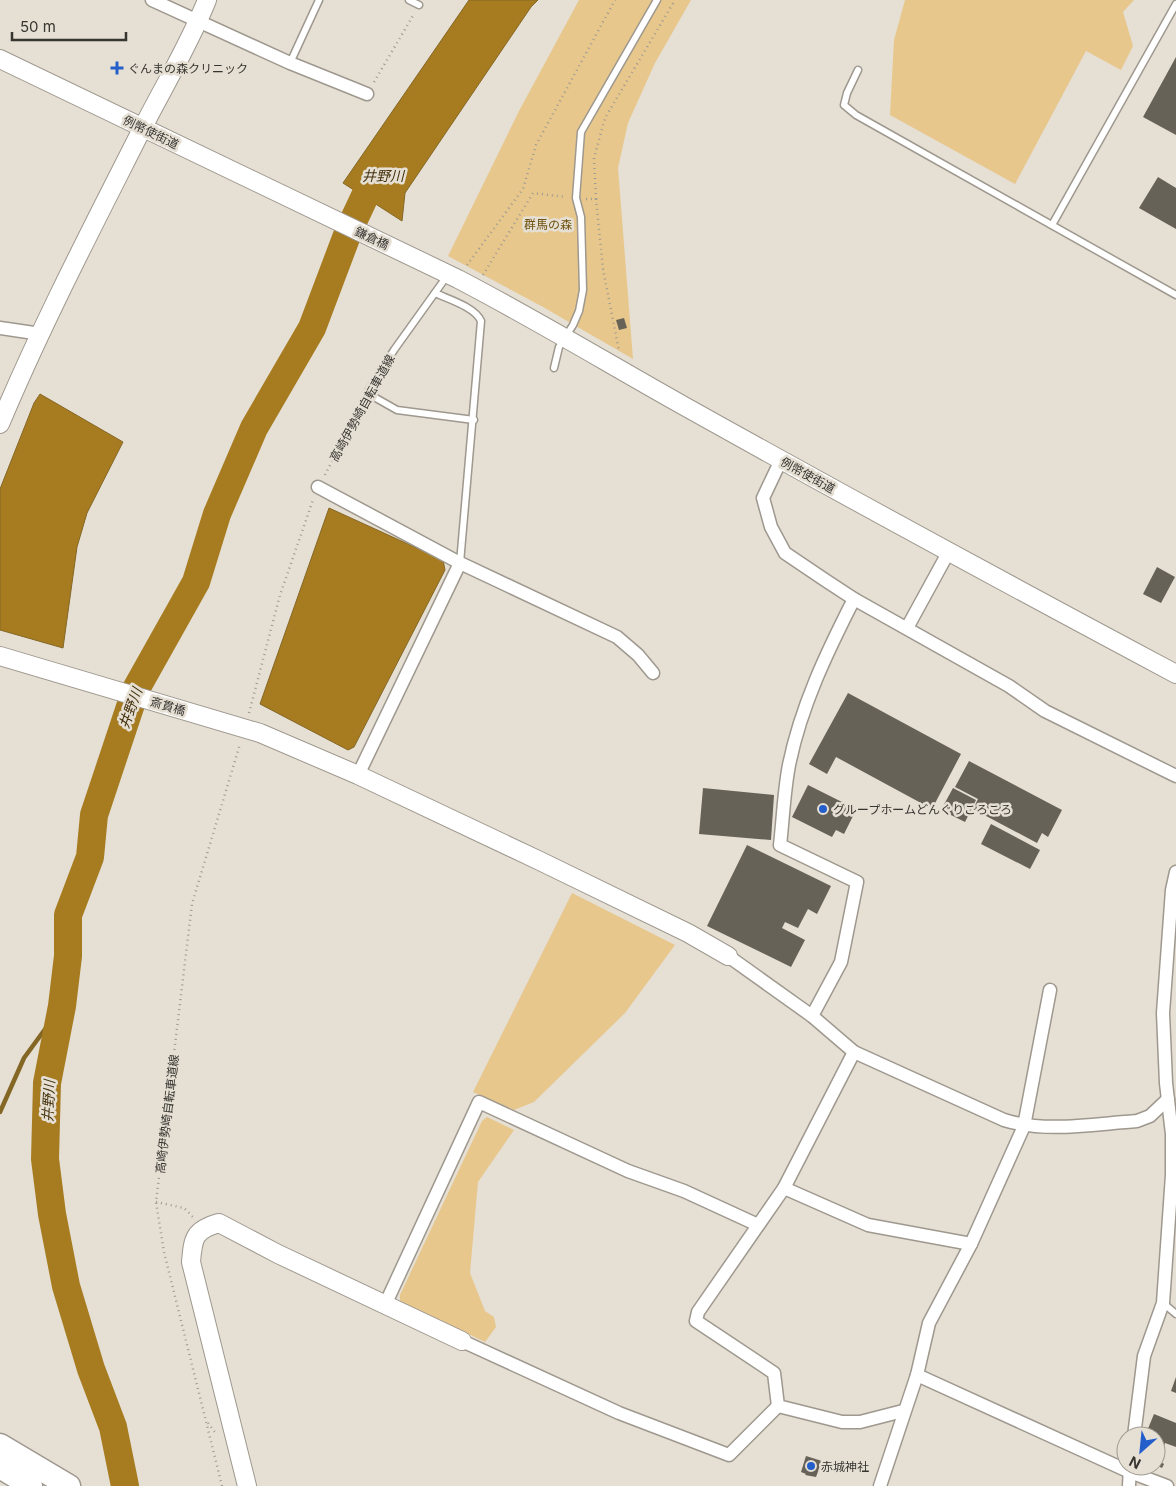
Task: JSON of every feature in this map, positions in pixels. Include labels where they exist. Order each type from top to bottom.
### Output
[{"type":"highway","points":[[0,1445],[67,1485]]},
{"type":"highway","points":[[0,1468],[31,1486]]},
{"type":"street","points":[[152,0],[290,63],[367,94]]},
{"type":"street","points":[[0,424],[41,334],[142,128],[198,22],[207,0]]},
{"type":"street","name":"例幣使街道","points":[[0,59],[302,205]]},
{"type":"street","name":"鎌倉橋","points":[[302,205],[449,274]]},
{"type":"street","name":"例幣使街道","points":[[449,274],[522,312],[623,372],[948,553],[1176,674]]},
{"type":"street","points":[[0,328],[41,334]]},
{"type":"street","points":[[781,460],[763,498],[771,527],[785,552],[854,599],[1009,686],[1045,710],[1176,776]]},
{"type":"street","points":[[317,492],[460,563],[617,637],[638,655],[653,673]]},
{"type":"street","points":[[907,628],[948,553]]},
{"type":"street","points":[[358,775],[460,563]]},
{"type":"street","points":[[812,1016],[841,962],[857,882],[780,845],[789,766],[806,708],[823,661],[854,599]]},
{"type":"street","name":"斎貫橋","points":[[0,656],[260,733],[358,775],[688,933],[728,956]]},
{"type":"street","points":[[1135,1426],[1144,1356],[1163,1303],[1174,1175],[1168,1099],[1171,1083],[1163,1013],[1171,964],[1172,890],[1176,872]]},
{"type":"street","points":[[728,956],[812,1016],[854,1052],[980,1110],[1024,1126],[1041,1127],[1137,1121],[1150,1116],[1168,1099]]},
{"type":"street","points":[[880,1486],[903,1411],[917,1375],[930,1323],[971,1244],[1024,1126],[1050,990]]},
{"type":"street","points":[[778,1406],[774,1373],[696,1320],[698,1312],[784,1188],[854,1052]]},
{"type":"street","points":[[385,1305],[479,1102],[628,1171],[684,1191],[758,1225]]},
{"type":"street","points":[[784,1188],[868,1225],[971,1244]]},
{"type":"street","points":[[247,1486],[191,1262],[192,1244],[196,1234],[207,1226],[218,1223],[385,1305],[619,1413],[729,1455],[778,1406]]},
{"type":"street","points":[[917,1375],[1116,1463]]},
{"type":"street","points":[[778,1406],[842,1422],[860,1422],[903,1411]]},
{"type":"street","points":[[1145,1476],[1167,1486]]},
{"type":"lane","points":[[290,63],[319,0]]},
{"type":"lane","points":[[409,0],[419,5]]},
{"type":"lane","points":[[554,368],[559,347],[564,337],[574,325],[583,290],[581,217],[576,198],[581,132],[657,0]]},
{"type":"lane","points":[[1052,225],[1176,4]]},
{"type":"lane","points":[[858,70],[844,105],[856,115],[1176,295]]},
{"type":"lane","name":"高崎伊勢崎自転車道線","points":[[367,393],[394,350],[449,274]]},
{"type":"lane","points":[[435,293],[479,316],[481,321],[474,420],[460,563]]},
{"type":"lane","points":[[367,393],[397,410],[474,420]]},
{"type":"lane","points":[[1163,1303],[1176,1314]]},
{"type":"path","points":[[449,274],[523,189],[536,145],[615,0]]},
{"type":"path","points":[[367,94],[419,5]]},
{"type":"path","points":[[596,199],[603,269],[623,372]]},
{"type":"path","name":"高崎伊勢崎自転車道線","points":[[247,718],[280,595],[317,492],[367,393]]},
{"type":"path","name":"高崎伊勢崎自転車道線","points":[[222,1486],[164,1252],[156,1202],[192,904],[240,742]]},
{"type":"path","points":[[156,1202],[184,1208]]},
{"type":"green space","name":"群馬の森","points":[[579,0],[691,0],[655,63],[628,123],[618,168],[633,359],[543,307],[448,256],[519,111]]},
{"type":"green space","points":[[905,0],[1134,0],[1123,12],[1133,46],[1121,70],[1086,51],[1015,184],[890,115],[894,40]]},
{"type":"green space","points":[[572,893],[675,945],[625,1013],[534,1102],[514,1110],[473,1092]]},
{"type":"green space","points":[[487,1117],[514,1130],[478,1182],[470,1273],[485,1311],[494,1317],[496,1327],[485,1342],[400,1301],[400,1295],[482,1121]]},
{"type":"water","name":"井野川","points":[[469,0],[538,0],[531,7],[405,193],[402,221],[343,183]]},
{"type":"water","points":[[40,394],[123,442],[87,513],[77,547],[63,648],[0,630],[0,489],[34,403]]},
{"type":"water","points":[[329,508],[443,560],[445,570],[354,747],[348,750],[260,704]]},
{"type":"building","points":[[1176,57],[1176,135],[1143,117]]},
{"type":"building","points":[[1158,177],[1176,188],[1176,229],[1139,208]]},
{"type":"building","points":[[624,318],[627,328],[619,330],[616,320]]},
{"type":"building","points":[[1157,567],[1175,577],[1161,603],[1143,594]]},
{"type":"building","points":[[848,693],[961,754],[932,809],[836,757],[827,774],[809,764]]},
{"type":"building","points":[[969,761],[1062,810],[1048,837],[1042,833],[1037,843],[973,809],[978,799],[955,787]]},
{"type":"building","name":"グループホームどんぐりころころ","points":[[808,785],[852,807],[850,812],[854,814],[844,834],[836,830],[832,837],[792,817]]},
{"type":"building","points":[[703,788],[774,795],[771,840],[699,834]]},
{"type":"building","points":[[953,788],[976,800],[965,822],[941,810]]},
{"type":"building","points":[[991,824],[1040,850],[1030,869],[981,844]]},
{"type":"building","points":[[747,845],[831,886],[817,914],[808,909],[798,928],[785,922],[782,928],[805,940],[791,967],[707,926]]},
{"type":"building","points":[[1176,1377],[1176,1393],[1171,1391]]},
{"type":"building","points":[[1154,1414],[1176,1423],[1176,1447],[1166,1443],[1166,1426],[1149,1426]]},
{"type":"building","name":"赤城神社","points":[[806,1456],[822,1461],[816,1477],[805,1475],[801,1472]]},
{"type":"waterway","name":"井野川","points":[[125,1486],[113,1427],[91,1369],[66,1286],[52,1214],[45,1159],[47,1083],[62,1006],[68,956],[68,915],[90,857],[94,815],[136,689],[196,582],[217,514],[254,428],[312,328],[349,230],[381,162]]},
{"type":"waterway","points":[[0,1112],[24,1058],[62,1006]]},
{"type":"place","name":"ぐんまの森クリニック","points":[[117,68]]},
{"type":"place","name":"グループホームどんぐりころころ","points":[[823,809]]},
{"type":"place","name":"赤城神社","points":[[811,1466]]}]
